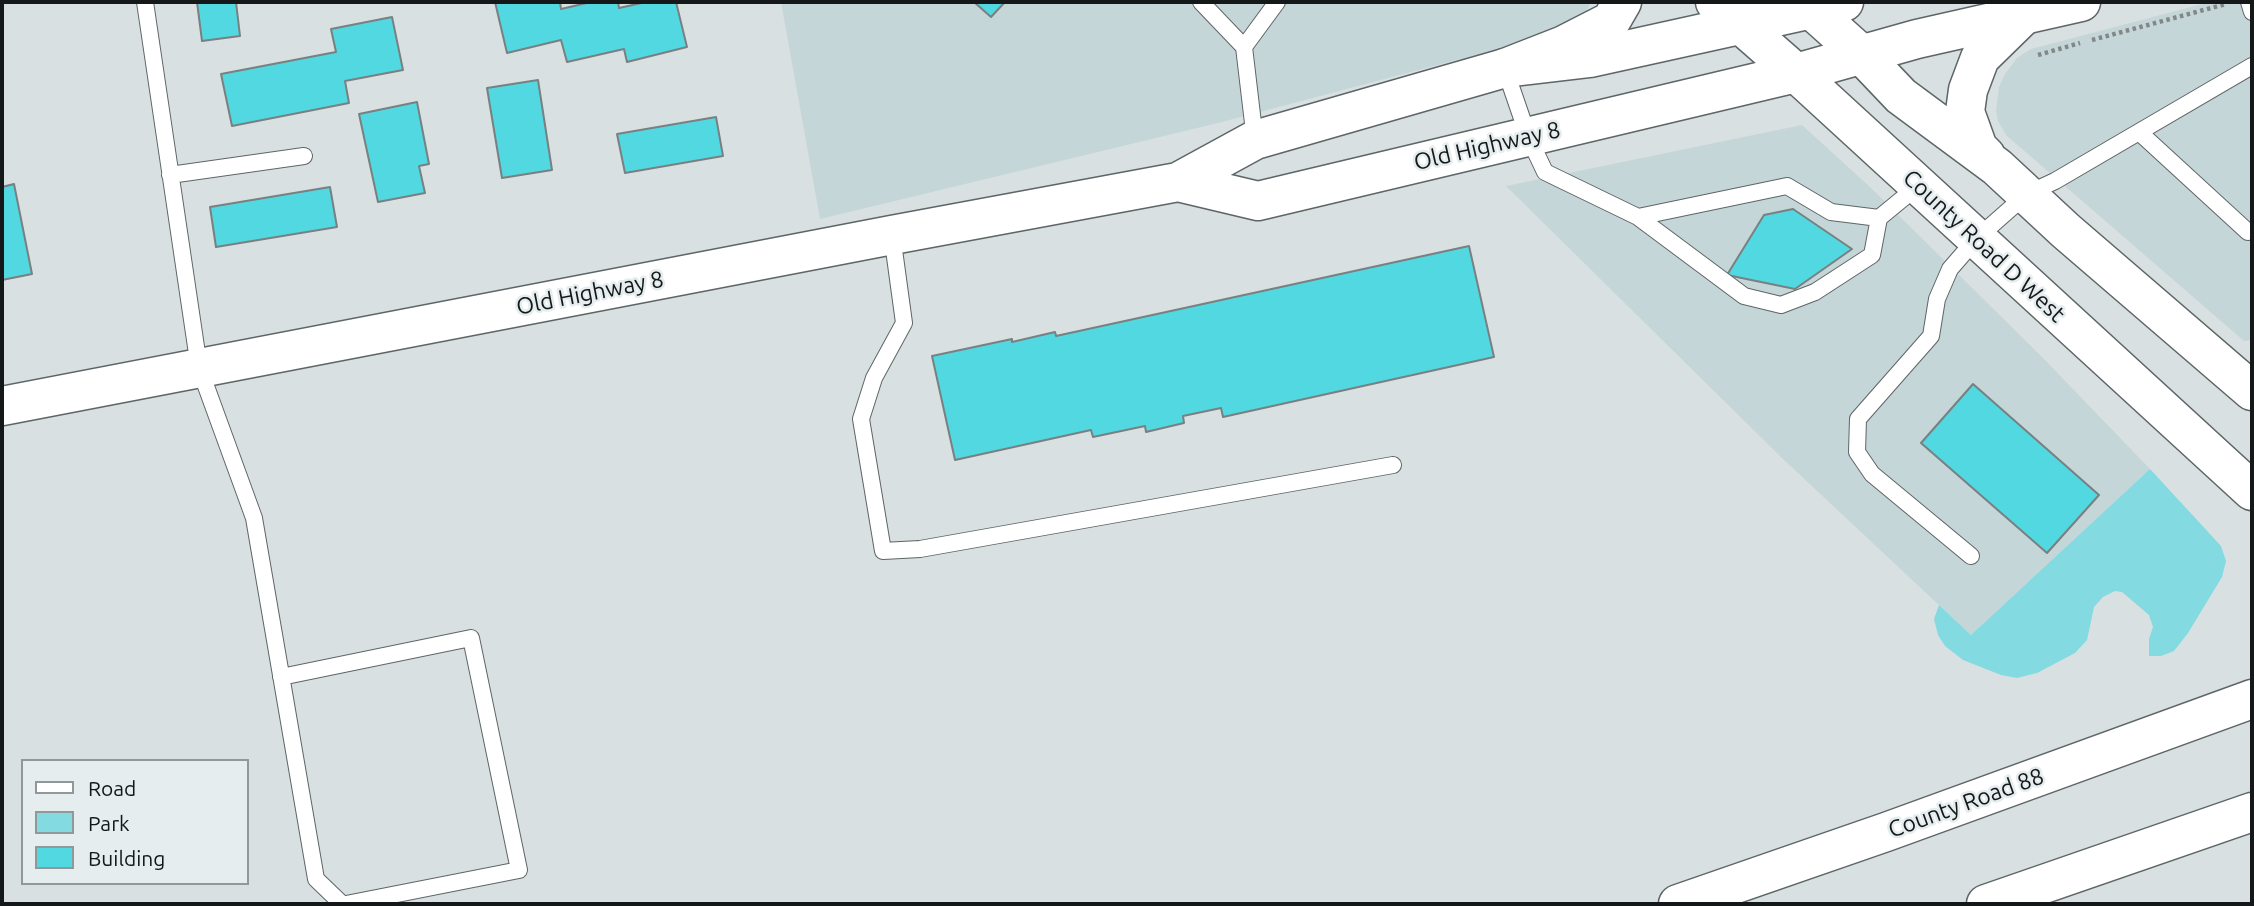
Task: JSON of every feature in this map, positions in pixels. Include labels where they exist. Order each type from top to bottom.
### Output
[{"type":"street","points":[[1505,68],[1564,45],[1611,21],[1622,2]]},
{"type":"street","name":"Old Highway 8","points":[[1178,182],[1258,201],[1796,73],[1917,39],[2081,2]]},
{"type":"street","points":[[1820,4],[1861,55],[1901,96],[1997,167]]},
{"type":"street","name":"Old Highway 8","points":[[2,406],[1178,182],[1255,140],[1505,68],[1590,58],[1728,13],[1820,4]]},
{"type":"street","name":"County Road D West","points":[[1728,13],[2252,491]]},
{"type":"street","points":[[2025,15],[1980,58],[1968,90],[1965,112],[1978,148],[2066,231],[2252,391]]},
{"type":"street","points":[[2217,460],[2252,521]]},
{"type":"street","points":[[2204,716],[2252,668]]},
{"type":"street","name":"County Road 88","points":[[1678,904],[1886,832],[2252,699]]},
{"type":"street","points":[[1986,904],[2252,812]]},
{"type":"lane","points":[[145,2],[199,367],[254,518],[281,677],[316,879],[344,904],[519,870],[471,638],[281,677]]},
{"type":"lane","points":[[1201,2],[1244,47],[1255,140]]},
{"type":"lane","points":[[1244,47],[1277,2]]},
{"type":"lane","points":[[2249,2],[2252,12]]},
{"type":"lane","points":[[1971,556],[1872,474],[1857,452],[1858,419],[1931,336],[1937,299],[1950,269],[1976,239],[2027,194],[2055,181],[2252,66]]},
{"type":"lane","points":[[1505,68],[1528,136],[1545,172],[1639,218],[1744,296],[1781,305],[1815,292],[1872,255],[1879,218],[1918,186]]},
{"type":"lane","points":[[2139,132],[2248,232]]},
{"type":"lane","points":[[170,175],[304,156]]},
{"type":"lane","points":[[1639,218],[1787,187],[1831,212],[1879,218]]},
{"type":"lane","points":[[892,235],[904,323],[874,378],[862,419],[883,551],[920,549],[1393,465]]},
{"type":"path","points":[[2035,56],[2234,2]]},
{"type":"shaded area","points":[[781,2],[1591,2],[1584,15],[1555,34],[1218,123],[820,219]]},
{"type":"shaded area","points":[[2210,2],[2252,2],[2252,340],[2244,341],[2006,135],[1998,121],[1996,110],[1999,87],[2005,74],[2017,58],[2031,49]]},
{"type":"shaded area","points":[[1802,125],[1870,187],[2043,358],[2150,469],[1971,635],[1784,460],[1506,186]]},
{"type":"green space","points":[[2150,469],[2221,546],[2226,561],[2222,577],[2174,651],[2161,656],[2149,656],[2149,639],[2153,627],[2149,615],[2122,592],[2115,591],[2103,597],[2094,607],[2087,640],[2075,653],[2037,673],[2017,678],[2001,675],[1963,660],[1945,646],[1938,635],[1934,619],[1939,605],[1971,635]]},
{"type":"building","points":[[197,2],[236,2],[240,36],[202,41]]},
{"type":"building","points":[[495,2],[560,2],[561,9],[591,2],[618,2],[619,8],[646,2],[676,2],[687,47],[627,62],[624,49],[567,62],[561,40],[507,53]]},
{"type":"building","points":[[974,2],[1005,2],[991,17]]},
{"type":"building","points":[[392,17],[403,70],[345,81],[349,103],[232,126],[221,74],[336,52],[331,29]]},
{"type":"building","points":[[538,80],[552,170],[502,178],[487,88]]},
{"type":"building","points":[[417,102],[429,164],[419,166],[425,193],[378,202],[359,114]]},
{"type":"building","points":[[716,117],[723,156],[625,173],[617,134]]},
{"type":"building","points":[[14,184],[32,274],[2,280],[2,187]]},
{"type":"building","points":[[330,187],[337,227],[216,247],[210,207]]},
{"type":"building","points":[[1793,209],[1852,249],[1795,289],[1727,275],[1764,215]]},
{"type":"building","points":[[1469,246],[1494,357],[1223,417],[1221,408],[1183,416],[1184,423],[1146,432],[1145,426],[1093,437],[1091,430],[955,460],[932,356],[1055,332],[1056,336]]},
{"type":"building","points":[[1973,384],[2099,495],[2047,553],[1921,443]]}]
